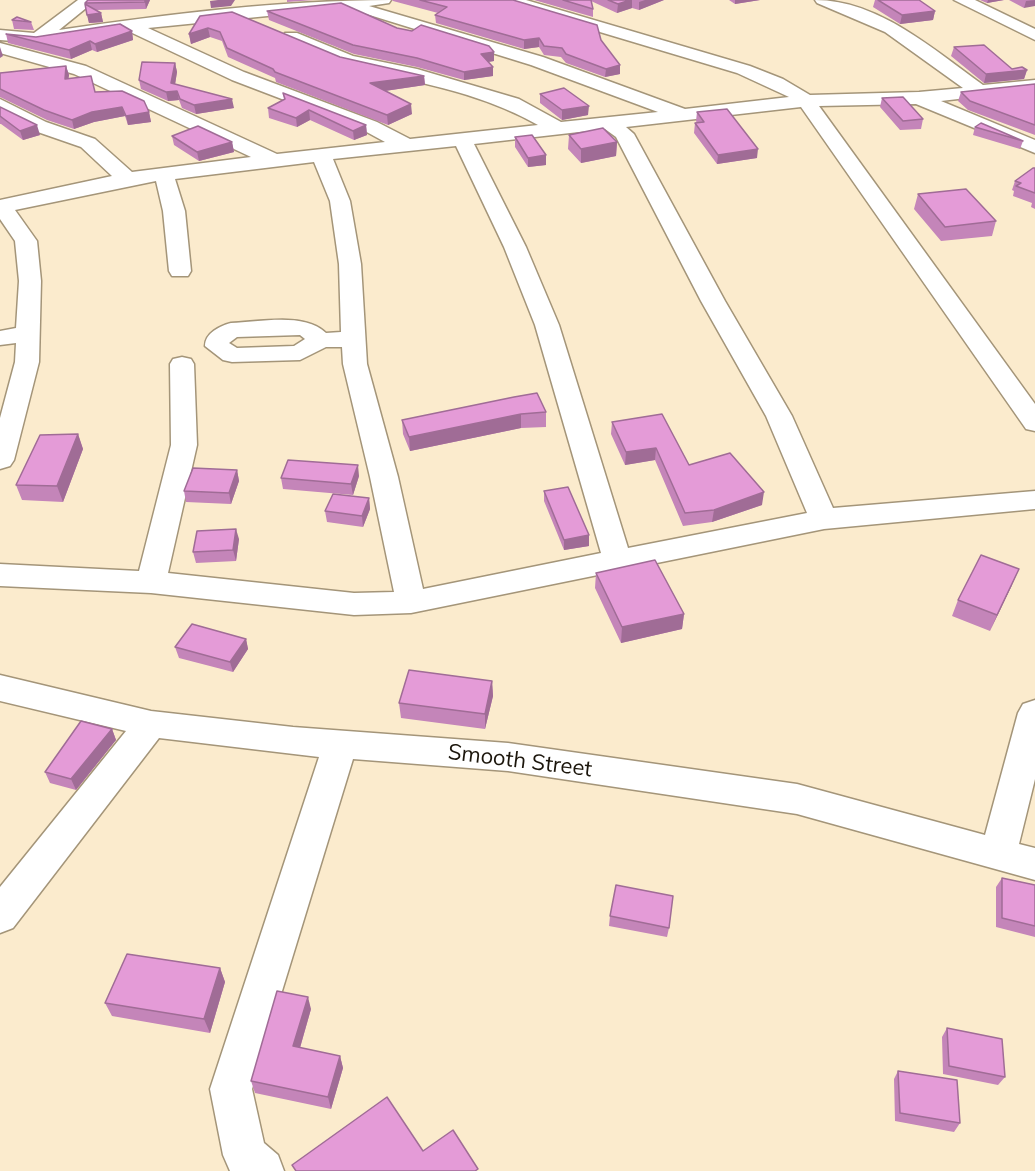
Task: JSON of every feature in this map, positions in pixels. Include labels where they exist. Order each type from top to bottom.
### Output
[{"type":"street","points":[[38,38],[88,0]]},
{"type":"street","points":[[271,24],[281,0]]},
{"type":"street","points":[[271,24],[348,5],[383,0]]},
{"type":"street","points":[[508,0],[741,70],[789,89],[806,101],[1035,423]]},
{"type":"street","points":[[823,0],[891,28],[978,90]]},
{"type":"street","points":[[962,0],[1035,35]]},
{"type":"street","points":[[348,5],[537,61],[687,116]]},
{"type":"street","points":[[1,40],[38,38],[128,25],[239,16],[271,24],[348,60],[411,73],[512,104],[559,129]]},
{"type":"street","points":[[128,25],[238,76],[370,126],[406,145]]},
{"type":"street","points":[[1,40],[80,70],[274,160]]},
{"type":"street","points":[[0,460],[27,362],[30,281],[26,241],[1,206],[127,178],[274,160],[806,101],[918,98],[978,90],[1035,86]]},
{"type":"street","points":[[918,98],[1035,147]]},
{"type":"street","points":[[0,105],[39,126],[88,143],[127,178]]},
{"type":"street","points":[[611,124],[624,134],[713,301],[779,416],[824,519]]},
{"type":"street","points":[[462,140],[515,247],[547,325],[618,562]]},
{"type":"street","points":[[321,155],[340,201],[350,264],[355,364],[384,477],[411,602]]},
{"type":"street","points":[[164,174],[174,212],[180,271]]},
{"type":"street","points":[[0,338],[28,334]]},
{"type":"street","points":[[320,340],[354,339]]},
{"type":"street","points":[[151,582],[184,445],[182,364]]},
{"type":"street","points":[[0,575],[151,582],[354,604],[411,602],[824,519],[1035,500]]},
{"type":"street","name":"Smooth Street","points":[[0,688],[151,724],[340,745],[508,757],[797,799],[1035,864]]},
{"type":"street","points":[[998,854],[1035,713]]},
{"type":"street","points":[[0,916],[151,724]]},
{"type":"street","points":[[262,1171],[245,1155],[231,1089],[340,745]]},
{"type":"building","points":[[88,0],[145,0],[145,2],[85,3]]},
{"type":"building","points":[[420,0],[513,0],[597,25],[601,40],[620,65],[606,69],[566,54],[562,48],[544,46],[539,38],[524,40],[435,15],[447,7]]},
{"type":"building","points":[[563,0],[591,0],[593,9]]},
{"type":"building","points":[[608,0],[630,0],[618,4]]},
{"type":"building","points":[[878,0],[919,0],[935,11],[902,15]]},
{"type":"building","points":[[341,3],[397,28],[412,31],[421,25],[489,46],[494,52],[481,54],[493,67],[464,72],[417,58],[353,45],[267,11]]},
{"type":"building","points":[[85,4],[101,13],[87,15]]},
{"type":"building","points":[[232,12],[340,57],[424,76],[370,83],[411,104],[387,115],[275,72],[227,48],[220,32],[208,28],[189,34],[200,16]]},
{"type":"building","points":[[17,17],[31,22],[12,20]]},
{"type":"building","points":[[120,24],[132,31],[95,44],[90,41],[69,50],[6,34],[36,37]]},
{"type":"building","points":[[984,45],[1012,69],[1022,67],[1027,70],[986,74],[954,47]]},
{"type":"building","points":[[142,62],[175,63],[171,83],[232,99],[194,105],[180,99],[177,91],[166,92],[139,80]]},
{"type":"building","points":[[66,66],[65,79],[91,76],[95,92],[122,91],[144,101],[149,112],[126,116],[122,107],[92,112],[72,120],[44,110],[0,89],[0,73]]},
{"type":"building","points":[[1035,84],[1035,125],[970,101],[961,92]]},
{"type":"building","points":[[564,88],[589,106],[562,110],[540,94]]},
{"type":"building","points":[[283,93],[366,125],[353,131],[309,110],[296,118],[268,108],[285,99]]},
{"type":"building","points":[[903,97],[923,119],[903,121],[882,98]]},
{"type":"building","points":[[0,107],[37,125],[20,131],[0,116]]},
{"type":"building","points":[[727,109],[758,149],[718,155],[695,123],[704,122],[697,112]]},
{"type":"building","points":[[981,123],[1023,141],[975,127]]},
{"type":"building","points":[[198,126],[232,142],[197,152],[172,136]]},
{"type":"building","points":[[603,128],[617,142],[581,149],[569,135]]},
{"type":"building","points":[[532,135],[546,155],[528,158],[515,137]]},
{"type":"building","points":[[1035,168],[1035,193],[1016,186],[1021,183],[1015,181]]},
{"type":"building","points":[[966,189],[996,221],[945,227],[918,194]]},
{"type":"building","points":[[537,393],[546,412],[521,414],[409,437],[402,420],[514,397]]},
{"type":"building","points":[[662,414],[689,465],[730,453],[764,492],[714,510],[685,513],[656,448],[626,452],[612,422]]},
{"type":"building","points":[[78,434],[57,486],[16,485],[40,435]]},
{"type":"building","points":[[288,460],[358,465],[351,484],[281,478]]},
{"type":"building","points":[[193,468],[237,470],[229,493],[184,491]]},
{"type":"building","points":[[568,487],[589,535],[564,540],[544,491]]},
{"type":"building","points":[[333,494],[369,498],[362,516],[325,511]]},
{"type":"building","points":[[236,529],[233,550],[193,552],[197,531]]},
{"type":"building","points":[[981,555],[1019,569],[997,615],[958,600]]},
{"type":"building","points":[[655,560],[684,614],[622,627],[596,573]]},
{"type":"building","points":[[192,624],[246,639],[230,662],[175,647]]},
{"type":"building","points":[[409,670],[492,681],[485,714],[399,703]]},
{"type":"building","points":[[81,721],[112,729],[71,779],[45,772]]},
{"type":"building","points":[[1002,878],[1035,885],[1035,926],[1002,918]]},
{"type":"building","points":[[616,885],[673,896],[669,928],[610,916]]},
{"type":"building","points":[[127,954],[220,968],[204,1019],[105,1003]]},
{"type":"building","points":[[277,991],[308,997],[293,1046],[340,1056],[328,1097],[251,1081]]},
{"type":"building","points":[[947,1028],[1002,1039],[1005,1077],[949,1066]]},
{"type":"building","points":[[898,1071],[957,1080],[960,1123],[900,1113]]},
{"type":"building","points":[[387,1097],[423,1151],[453,1130],[478,1169],[475,1171],[296,1171],[292,1165]]}]
